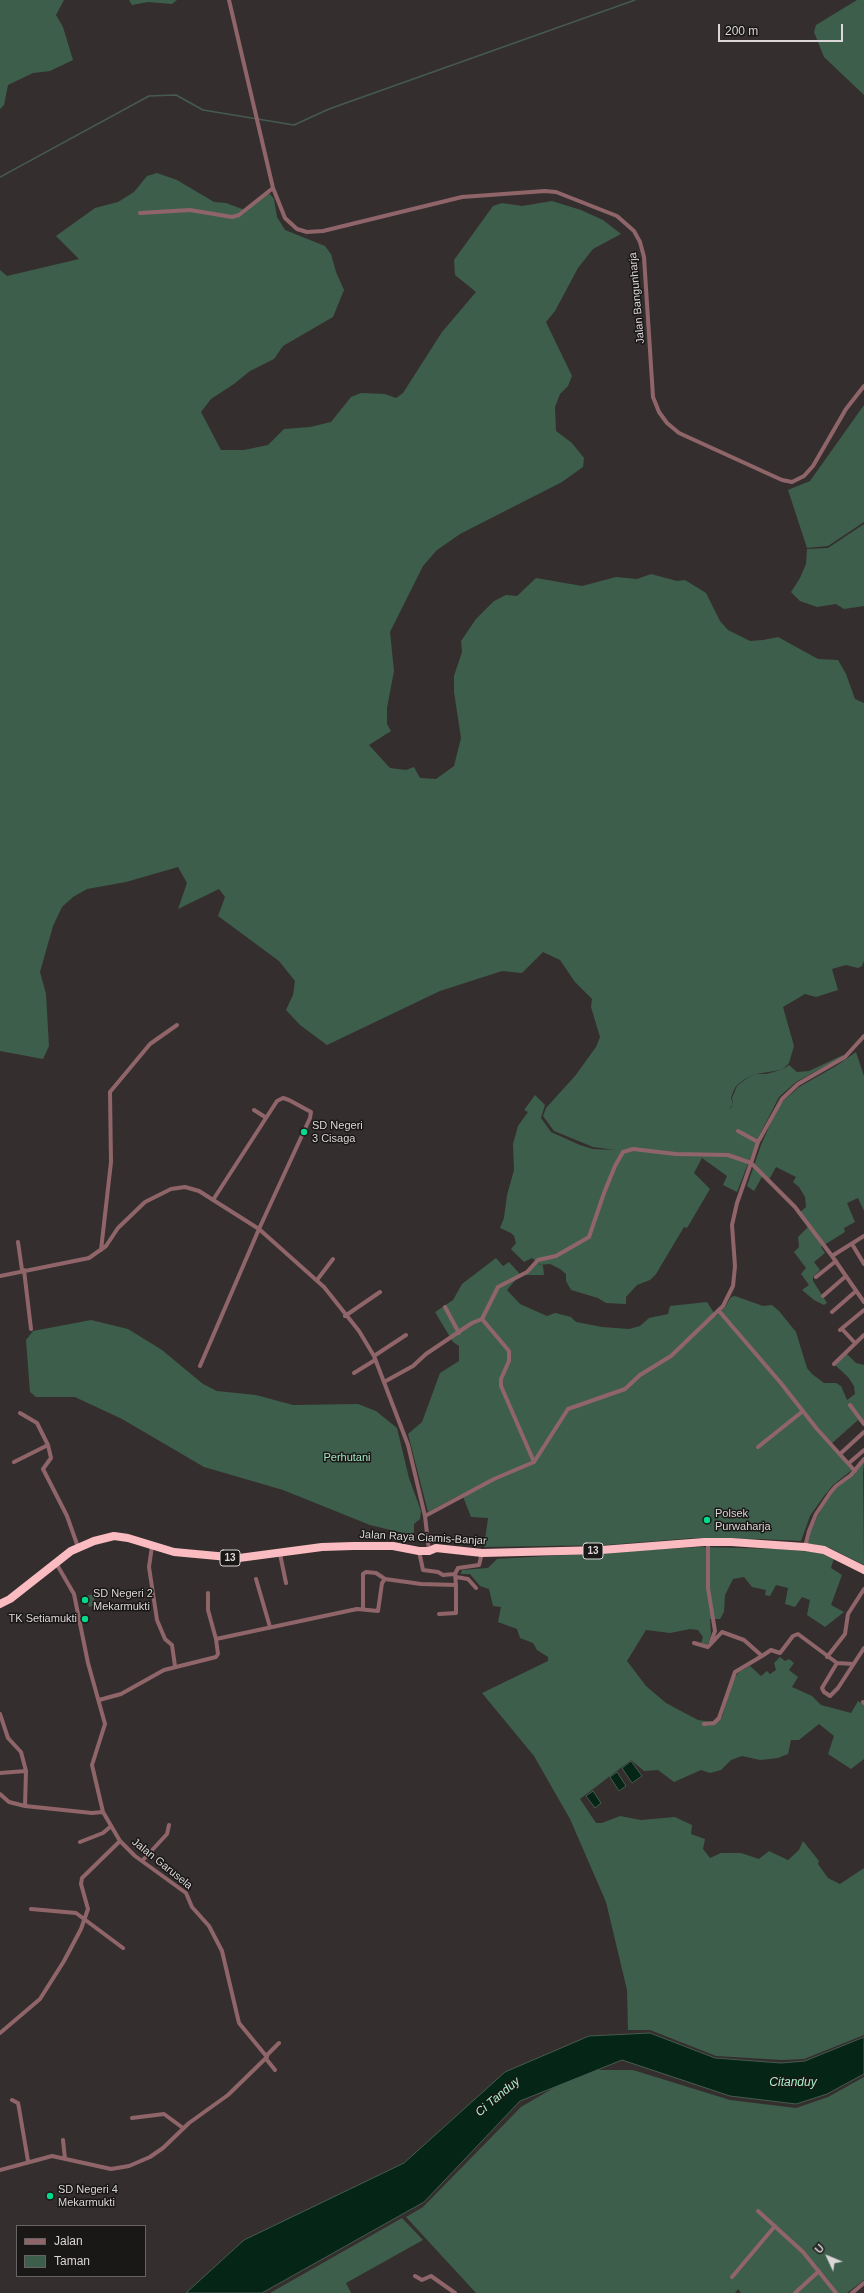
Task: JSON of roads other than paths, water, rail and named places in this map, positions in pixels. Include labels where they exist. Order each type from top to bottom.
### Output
[{"type":"highway","name":"Jalan Raya Ciamis-Banjar","points":[[0,1604],[10,1599],[56,1562],[78,1547],[106,1537],[121,1536],[174,1552],[233,1558],[280,1554],[322,1547],[393,1546],[419,1551],[429,1551],[436,1548],[482,1554],[601,1550],[708,1542],[805,1547],[830,1553],[864,1570]]},
{"type":"street","name":"Jalan Bangunharja","points":[[230,0],[258,116],[273,188],[285,218],[297,229],[307,232],[323,231],[462,197],[545,191],[556,192],[617,216],[634,231],[640,242],[644,257],[653,397],[659,412],[667,423],[679,432],[782,480],[792,482],[804,476],[813,466],[846,409],[864,386]]},
{"type":"street","points":[[140,212],[190,210],[232,217],[238,215],[273,188]]},
{"type":"street","points":[[101,1250],[112,1162],[110,1092],[150,1044],[177,1025]]},
{"type":"street","points":[[426,1516],[494,1480],[534,1462],[568,1409],[625,1389],[640,1375],[671,1356],[719,1311],[729,1296],[733,1286],[735,1266],[732,1225],[737,1203],[758,1142],[782,1098],[798,1084],[845,1057],[864,1036]]},
{"type":"street","points":[[200,1366],[259,1229],[289,1166],[310,1112],[283,1098],[277,1101],[265,1117],[213,1200]]},
{"type":"street","points":[[254,1110],[265,1117]]},
{"type":"street","points":[[738,1131],[758,1142]]},
{"type":"street","points":[[384,1382],[408,1369],[426,1354],[472,1323],[482,1319],[498,1287],[527,1272],[538,1260],[556,1256],[589,1237],[615,1166],[623,1152],[633,1149],[689,1155],[728,1155],[751,1163],[794,1207],[836,1261],[864,1302]]},
{"type":"street","points":[[0,1276],[23,1270],[82,1261],[101,1250],[118,1228],[154,1196],[171,1189],[185,1187],[196,1190],[259,1229],[317,1280],[362,1336],[375,1358],[405,1434],[426,1516],[429,1551]]},
{"type":"street","points":[[832,1256],[864,1236]]},
{"type":"street","points":[[18,1242],[31,1329]]},
{"type":"street","points":[[852,1244],[864,1264]]},
{"type":"street","points":[[317,1280],[333,1259]]},
{"type":"street","points":[[816,1277],[836,1261]]},
{"type":"street","points":[[823,1296],[846,1276]]},
{"type":"street","points":[[832,1312],[856,1291]]},
{"type":"street","points":[[345,1316],[380,1292]]},
{"type":"street","points":[[445,1307],[459,1333]]},
{"type":"street","points":[[855,1343],[841,1330],[864,1310]]},
{"type":"street","points":[[719,1311],[855,1471]]},
{"type":"street","points":[[482,1319],[509,1351],[509,1360],[501,1379],[501,1386],[534,1462]]},
{"type":"street","points":[[354,1373],[406,1335]]},
{"type":"street","points":[[834,1364],[864,1335]]},
{"type":"street","points":[[850,1405],[864,1424]]},
{"type":"street","points":[[758,1447],[803,1411]]},
{"type":"street","points":[[20,1413],[37,1423],[48,1445],[51,1458],[43,1469],[67,1516],[78,1547]]},
{"type":"street","points":[[840,1454],[864,1432]]},
{"type":"street","points":[[14,1462],[48,1445]]},
{"type":"street","points":[[849,1463],[864,1450]]},
{"type":"street","points":[[805,1547],[809,1531],[816,1514],[830,1493],[855,1471],[864,1459]]},
{"type":"street","points":[[708,1542],[708,1588],[715,1631],[708,1647]]},
{"type":"street","points":[[152,1546],[148,1567],[157,1620],[165,1639],[172,1645],[175,1666]]},
{"type":"street","points":[[419,1551],[423,1570],[468,1579],[476,1588]]},
{"type":"street","points":[[280,1554],[286,1583]]},
{"type":"street","points":[[438,1614],[456,1613],[456,1576],[458,1567],[471,1568],[479,1565],[482,1554]]},
{"type":"street","name":"Jalan Garusela","points":[[56,1562],[74,1594],[88,1664],[99,1700],[105,1727],[92,1765],[103,1812],[110,1827],[120,1841],[142,1861],[186,1894],[192,1907],[209,1926],[222,1951],[239,2023],[276,2070]]},
{"type":"street","points":[[363,1609],[363,1574],[366,1572],[376,1573],[385,1579],[421,1584],[456,1585]]},
{"type":"street","points":[[256,1579],[270,1627]]},
{"type":"street","points":[[216,1639],[363,1609],[379,1610],[382,1583],[385,1579]]},
{"type":"street","points":[[827,1657],[845,1634],[848,1614],[864,1589]]},
{"type":"street","points":[[99,1700],[121,1694],[160,1671],[175,1666],[216,1657],[218,1654],[216,1639],[208,1610],[208,1594]]},
{"type":"street","points":[[708,1647],[722,1632],[744,1640],[762,1656]]},
{"type":"street","points":[[704,1724],[714,1723],[719,1718],[735,1672],[771,1650],[780,1653],[796,1634],[806,1639],[827,1657],[837,1663],[853,1664]]},
{"type":"street","points":[[694,1643],[708,1647]]},
{"type":"street","points":[[837,1663],[822,1688],[824,1692],[830,1696],[864,1648]]},
{"type":"street","points":[[0,1714],[8,1738],[21,1752],[26,1771],[25,1806]]},
{"type":"street","points":[[0,1773],[26,1771]]},
{"type":"street","points":[[0,1794],[10,1802],[25,1806],[92,1813],[103,1812]]},
{"type":"street","points":[[142,1861],[163,1839],[169,1825]]},
{"type":"street","points":[[80,1842],[103,1833],[110,1827]]},
{"type":"street","points":[[0,2034],[40,1999],[64,1961],[85,1918],[88,1906],[80,1884],[82,1878],[120,1841]]},
{"type":"street","points":[[31,1909],[76,1913],[85,1918],[123,1948]]},
{"type":"street","points":[[0,2170],[52,2156],[91,2163],[111,2169],[129,2166],[150,2157],[163,2148],[183,2128],[228,2095],[267,2057],[278,2043]]},
{"type":"street","points":[[12,2100],[18,2103],[28,2162]]},
{"type":"street","points":[[132,2118],[164,2114],[183,2128]]},
{"type":"street","points":[[63,2140],[64,2159]]},
{"type":"street","points":[[758,2211],[803,2252],[836,2293]]},
{"type":"street","points":[[732,2277],[775,2226]]},
{"type":"street","points":[[795,2293],[819,2271]]},
{"type":"street","points":[[415,2276],[422,2280],[431,2276],[455,2293]]},
{"type":"street","points":[[852,2293],[864,2283]]},
{"type":"water","points":[[631,1761],[642,1776],[632,1783],[622,1768]]},
{"type":"water","points":[[617,1772],[626,1786],[619,1791],[610,1777]]},
{"type":"water","points":[[593,1791],[601,1803],[595,1808],[586,1796]]},
{"type":"water","points":[[650,2033],[715,2058],[781,2063],[805,2061],[864,2037],[864,2074],[827,2094],[796,2104],[730,2096],[622,2060],[520,2101],[424,2202],[262,2293],[186,2293],[244,2240],[404,2163],[505,2072],[589,2036]]},
{"type":"waterway","points":[[0,177],[149,96],[176,95],[203,110],[294,125],[329,109],[635,0]]},
{"type":"place","name":"SD Negeri 3 Cisaga","points":[[304,1132]]},
{"type":"place","name":"Polsek Purwaharja","points":[[707,1520]]},
{"type":"place","name":"SD Negeri 2 Mekarmukti","points":[[85,1600]]},
{"type":"place","name":"TK Setiamukti","points":[[85,1619]]},
{"type":"place","name":"SD Negeri 4 Mekarmukti","points":[[50,2196]]},
{"type":"park label","name":"Perhutani","points":[[347,1458]]},
{"type":"water label","name":"Citanduy","points":[[793,2083]]},
{"type":"water label","name":"Ci Tanduy","points":[[498,2097]]}]
